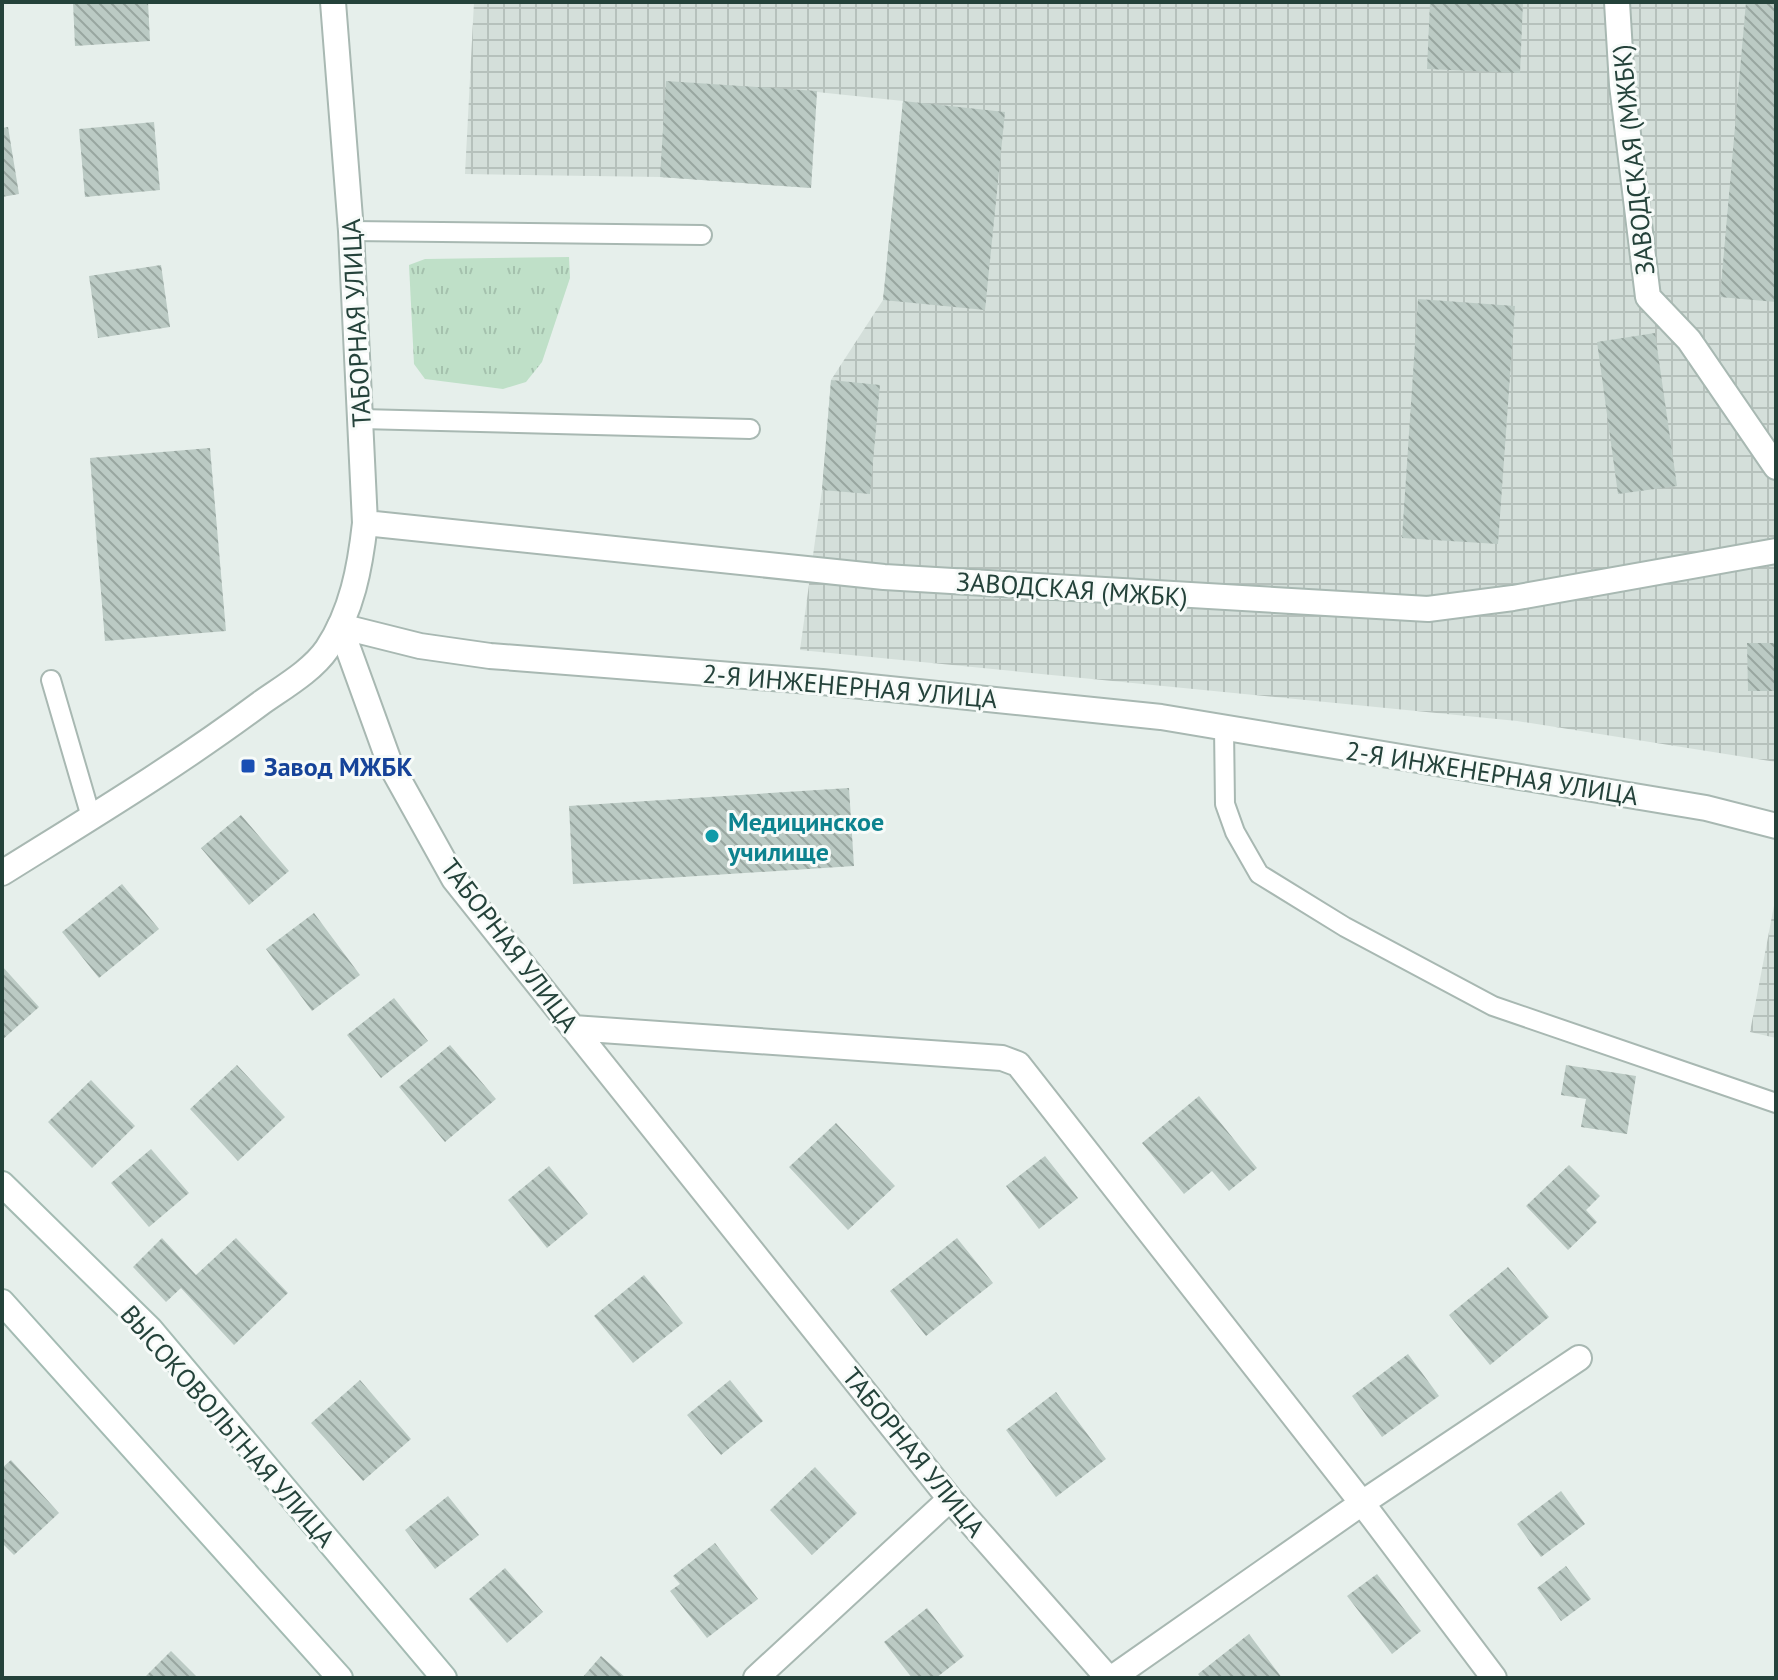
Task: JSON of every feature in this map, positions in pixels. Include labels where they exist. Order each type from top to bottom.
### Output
[{"type":"street","name":"ТАБОРНАЯ УЛИЦА","points":[[333,2],[351,231],[365,523],[361,566],[340,626],[390,764],[454,879],[950,1499],[1110,1678]]},
{"type":"street","name":"ЗАВОДСКАЯ (МЖБК)","points":[[1617,2],[1622,85],[1648,297],[1689,340],[1776,467]]},
{"type":"street","name":"ЗАВОДСКАЯ (МЖБК)","points":[[365,523],[884,577],[1428,609],[1513,598],[1776,551]]},
{"type":"street","name":"2-Я ИНЖЕНЕРНАЯ УЛИЦА","points":[[340,626],[420,646],[490,656],[822,682],[1161,717],[1706,808],[1776,826]]},
{"type":"street","points":[[2,873],[195,752],[302,673],[325,652],[340,626]]},
{"type":"street","points":[[573,1028],[1002,1058],[1018,1064],[1362,1503],[1494,1678]]},
{"type":"street","name":"ВЫСОКОВОЛЬТНАЯ УЛИЦА","points":[[2,1184],[150,1329],[444,1678]]},
{"type":"street","points":[[2,1302],[340,1678]]},
{"type":"street","points":[[1110,1678],[1362,1503],[1579,1358]]},
{"type":"street","points":[[756,1678],[950,1499]]},
{"type":"lane","points":[[351,231],[702,235]]},
{"type":"lane","points":[[361,419],[750,429]]},
{"type":"lane","points":[[51,680],[91,817]]},
{"type":"lane","points":[[1224,728],[1225,804],[1235,832],[1259,874],[1345,927],[1493,1006],[1776,1103]]},
{"type":"shaded area","points":[[474,2],[1776,2],[1776,762],[1517,721],[800,650],[822,490],[831,380],[883,300],[903,101],[817,92],[811,188],[660,177],[465,174]]},
{"type":"shaded area","points":[[1776,895],[1776,1038],[1750,1032]]},
{"type":"green space","points":[[569,257],[570,278],[542,362],[526,382],[503,389],[425,379],[414,364],[409,265],[425,259]]},
{"type":"building","points":[[73,2],[148,2],[150,41],[75,46]]},
{"type":"building","points":[[1430,2],[1523,2],[1520,73],[1427,69]]},
{"type":"building","points":[[1746,2],[1776,2],[1776,302],[1720,297]]},
{"type":"building","points":[[666,81],[817,91],[811,188],[660,177]]},
{"type":"building","points":[[903,101],[1005,112],[985,310],[883,300]]},
{"type":"building","points":[[154,122],[160,190],[85,197],[79,129]]},
{"type":"building","points":[[8,127],[19,194],[2,197],[2,128]]},
{"type":"building","points":[[161,265],[170,327],[98,338],[89,276]]},
{"type":"building","points":[[1418,299],[1515,306],[1498,544],[1402,538]]},
{"type":"building","points":[[1655,333],[1677,486],[1618,494],[1597,342]]},
{"type":"building","points":[[831,380],[880,385],[870,494],[822,490]]},
{"type":"building","points":[[210,448],[226,631],[105,641],[90,458]]},
{"type":"building","points":[[1747,643],[1776,643],[1776,691],[1748,691]]},
{"type":"building","name":"Медицинское училище","points":[[849,788],[854,866],[573,884],[569,806]]},
{"type":"building","points":[[241,815],[289,871],[249,905],[201,848]]},
{"type":"building","points":[[122,884],[159,929],[99,978],[62,932]]},
{"type":"building","points":[[314,913],[360,975],[312,1011],[266,949]]},
{"type":"building","points":[[2,966],[39,1007],[2,1040]]},
{"type":"building","points":[[394,998],[428,1041],[381,1078],[347,1035]]},
{"type":"building","points":[[450,1045],[496,1099],[445,1142],[399,1087]]},
{"type":"building","points":[[237,1065],[285,1117],[238,1161],[190,1109]]},
{"type":"building","points":[[1566,1065],[1636,1076],[1627,1134],[1581,1127],[1586,1099],[1561,1095]]},
{"type":"building","points":[[91,1080],[135,1126],[92,1168],[48,1122]]},
{"type":"building","points":[[1199,1096],[1257,1168],[1229,1191],[1212,1171],[1184,1194],[1142,1143]]},
{"type":"building","points":[[836,1123],[895,1186],[848,1230],[789,1167]]},
{"type":"building","points":[[151,1149],[189,1193],[149,1227],[111,1183]]},
{"type":"building","points":[[1045,1156],[1078,1198],[1039,1229],[1006,1186]]},
{"type":"building","points":[[1569,1165],[1600,1196],[1586,1210],[1597,1222],[1568,1250],[1526,1206]]},
{"type":"building","points":[[549,1166],[588,1214],[547,1248],[508,1200]]},
{"type":"building","points":[[162,1238],[196,1275],[236,1238],[288,1293],[234,1345],[181,1288],[166,1302],[133,1267]]},
{"type":"building","points":[[957,1238],[993,1283],[926,1336],[890,1291]]},
{"type":"building","points":[[1508,1267],[1549,1317],[1490,1365],[1449,1315]]},
{"type":"building","points":[[644,1275],[683,1323],[633,1363],[594,1316]]},
{"type":"building","points":[[1408,1354],[1439,1396],[1382,1437],[1352,1396]]},
{"type":"building","points":[[360,1380],[411,1439],[363,1481],[311,1423]]},
{"type":"building","points":[[730,1380],[763,1421],[721,1455],[687,1415]]},
{"type":"building","points":[[1056,1392],[1106,1459],[1056,1497],[1006,1430]]},
{"type":"building","points":[[11,1460],[59,1513],[14,1555],[2,1543],[2,1468]]},
{"type":"building","points":[[815,1467],[857,1513],[812,1555],[770,1510]]},
{"type":"building","points":[[1561,1491],[1585,1524],[1541,1557],[1517,1524]]},
{"type":"building","points":[[448,1496],[479,1535],[435,1569],[405,1530]]},
{"type":"building","points":[[715,1543],[758,1599],[707,1638],[670,1591],[680,1584],[673,1576]]},
{"type":"building","points":[[1566,1566],[1591,1599],[1561,1621],[1537,1588]]},
{"type":"building","points":[[505,1568],[543,1612],[507,1643],[469,1599]]},
{"type":"building","points":[[1377,1574],[1421,1631],[1392,1654],[1347,1596]]},
{"type":"building","points":[[927,1608],[964,1656],[936,1678],[912,1678],[884,1642]]},
{"type":"building","points":[[1249,1634],[1282,1678],[1201,1678],[1198,1674]]},
{"type":"building","points":[[171,1651],[198,1678],[144,1678]]},
{"type":"building","points":[[601,1656],[626,1678],[582,1678]]},
{"type":"place","name":"Завод МЖБК","points":[[248,766]]},
{"type":"place","name":"Медицинское училище","points":[[712,836]]}]
